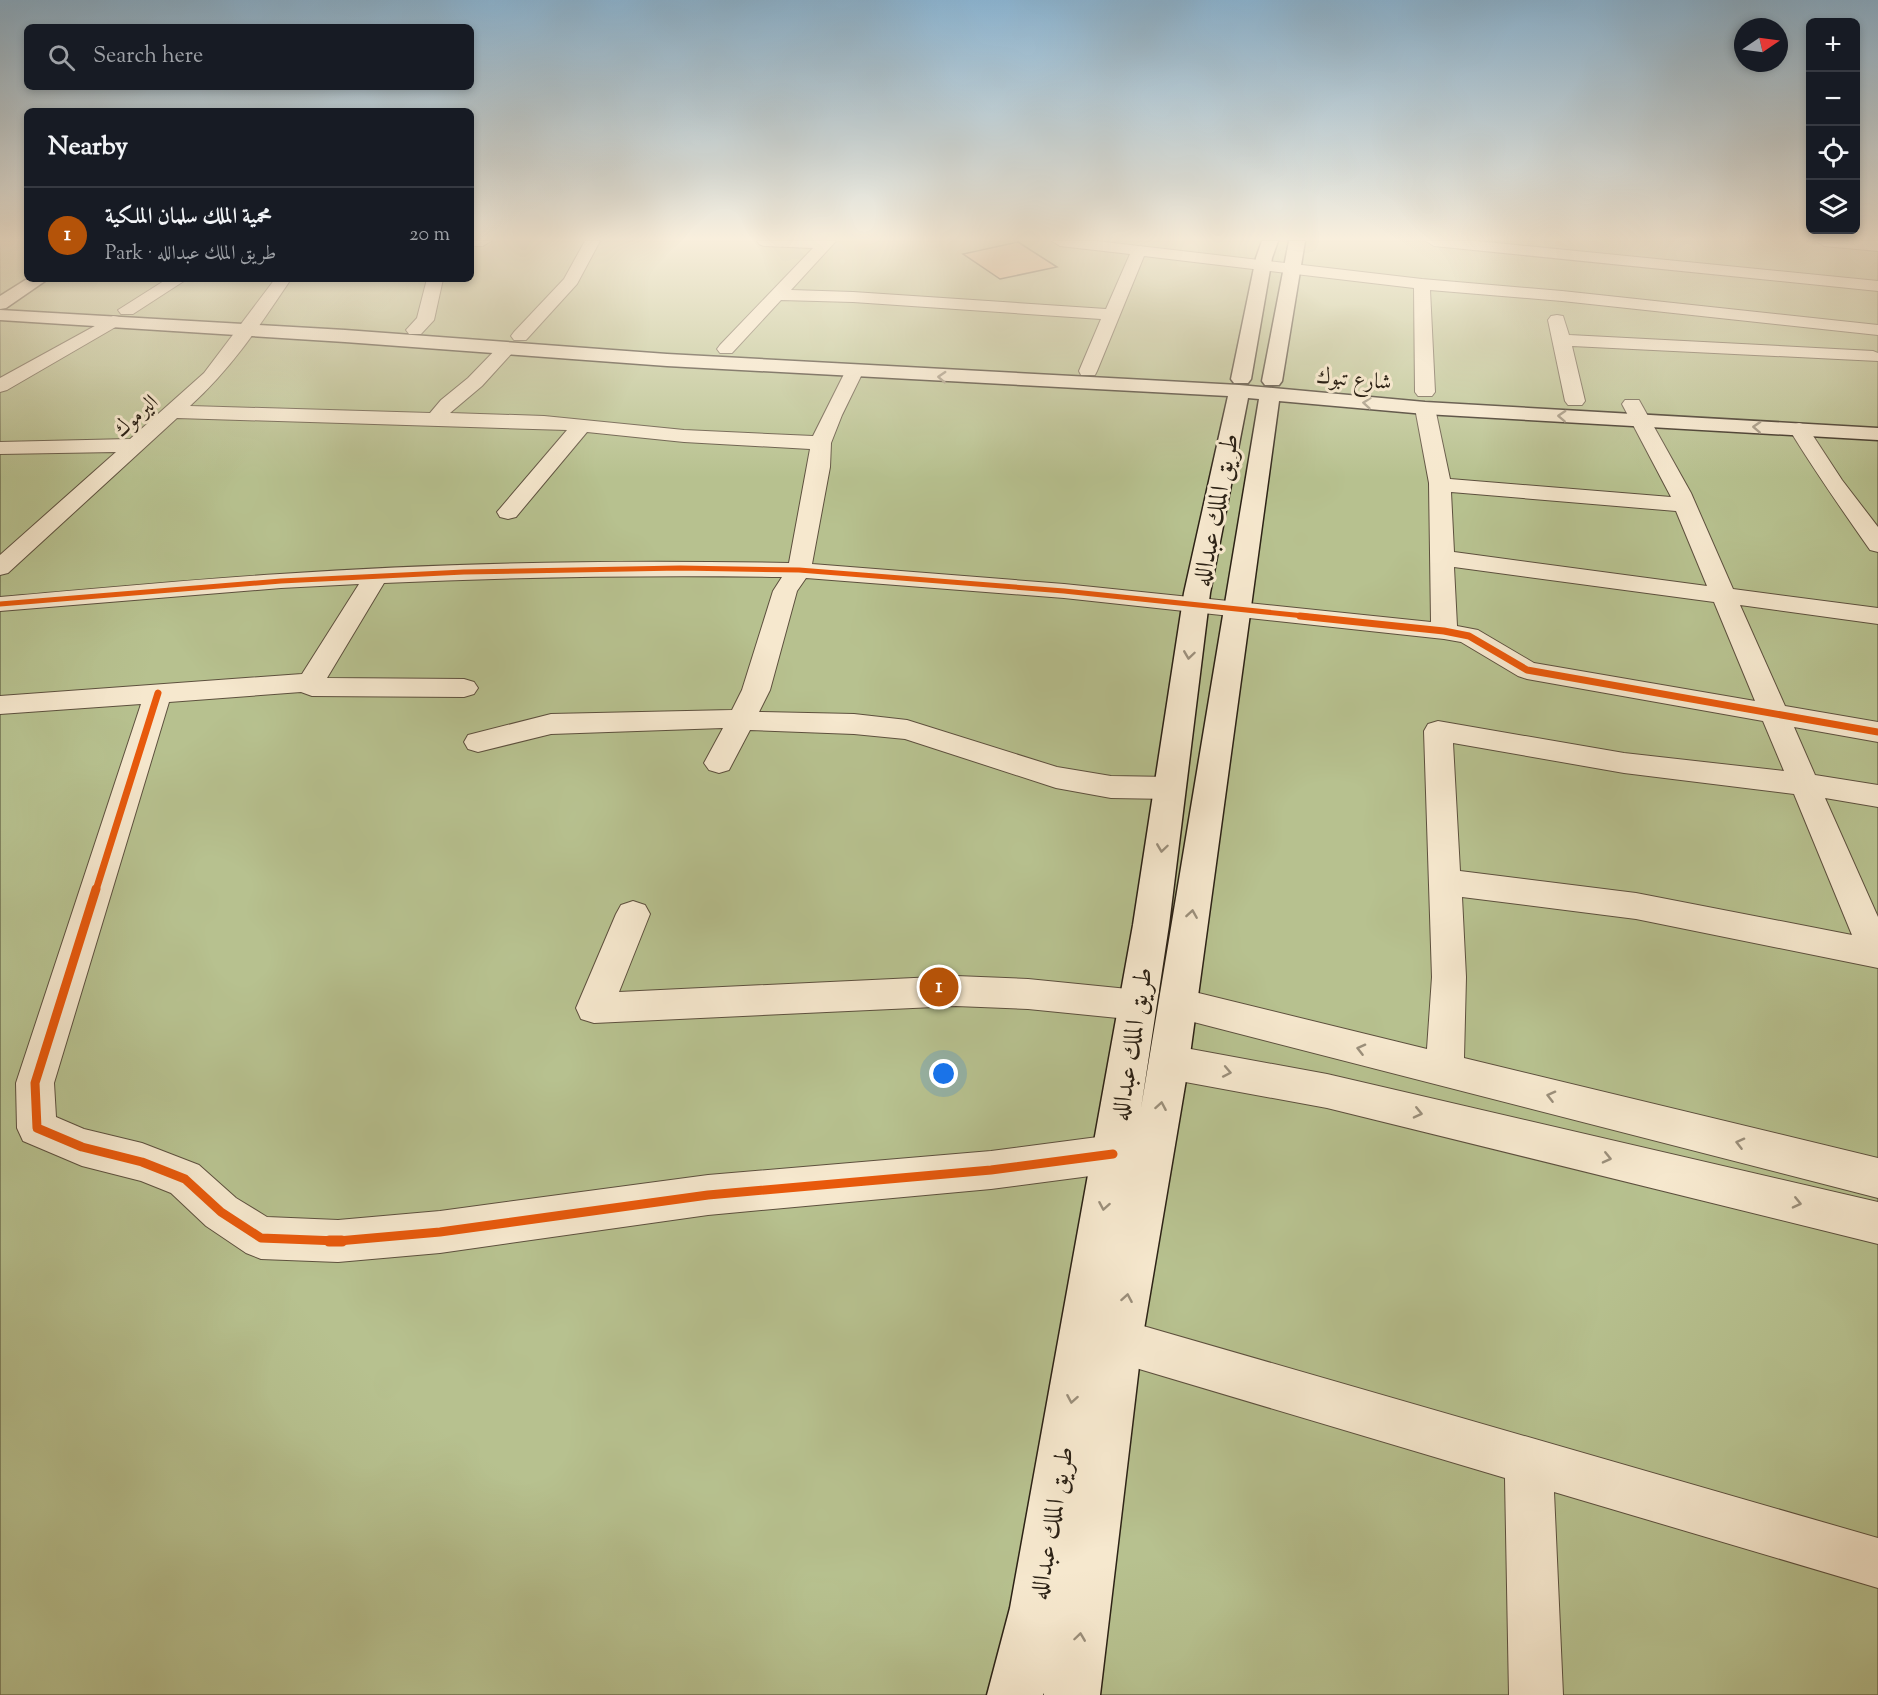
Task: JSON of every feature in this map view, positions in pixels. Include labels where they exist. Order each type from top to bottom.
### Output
[{"type":"main road","name":"شارع تبوك","points":[[173,320],[513,342],[854,372],[1256,387]]},
{"type":"main road","name":"طريق الملك عبدالله","points":[[1072,1695],[1119,1341],[1169,1062],[1237,609],[1260,320]]},
{"type":"main road","name":"طريق الملك عبدالله","points":[[1015,1695],[1037,1608],[1113,1154],[1196,604],[1277,320]]},
{"type":"main road","name":"شارع تبوك","points":[[250,326],[416,330],[513,342],[726,349],[1088,371],[1256,387],[1637,413],[1799,429],[1878,434]]},
{"type":"main road","name":"شارع تبوك","points":[[1425,400],[1575,401],[1637,413],[1878,418]]},
{"type":"street","points":[[0,386],[113,320]]},
{"type":"street","name":"اليرموك","points":[[0,568],[211,377],[254,320]]},
{"type":"street","points":[[416,330],[425,320]]},
{"type":"street","points":[[435,419],[448,404],[475,382],[533,320]]},
{"type":"street","points":[[726,349],[754,320]]},
{"type":"street","points":[[1088,371],[1108,320]]},
{"type":"street","points":[[1423,320],[1425,400],[1441,485],[1444,631]]},
{"type":"street","points":[[1558,320],[1575,401]]},
{"type":"street","points":[[1779,320],[1878,330]]},
{"type":"street","points":[[1851,328],[1875,360]]},
{"type":"street","points":[[1562,340],[1875,360]]},
{"type":"street","points":[[720,763],[756,690],[785,591],[799,570],[822,443],[832,415],[854,372]]},
{"type":"street","points":[[174,412],[582,425],[684,436],[822,443]]},
{"type":"street","points":[[1637,413],[1685,505],[1878,954]]},
{"type":"street","points":[[508,512],[582,425]]},
{"type":"street","points":[[1799,429],[1833,483],[1868,515],[1878,545]]},
{"type":"street","points":[[0,448],[137,446]]},
{"type":"street","points":[[1441,485],[1685,505]]},
{"type":"street","points":[[0,540],[33,538]]},
{"type":"street","points":[[1442,558],[1878,616]]},
{"type":"street","points":[[0,604],[281,581],[464,572],[680,568],[799,570],[1196,604],[1444,631],[1469,636],[1527,670],[1776,716],[1878,732]]},
{"type":"street","points":[[309,685],[376,576]]},
{"type":"street","points":[[0,705],[306,683],[312,687],[464,688]]},
{"type":"street","points":[[158,693],[35,1083],[37,1128],[82,1147],[142,1162],[185,1179],[221,1212],[261,1238],[338,1240],[440,1232],[708,1195],[991,1170],[1113,1154]]},
{"type":"street","points":[[478,742],[551,724],[713,718],[805,724],[854,724],[907,730],[1056,777],[1111,787],[1170,788]]},
{"type":"street","points":[[1445,1070],[1449,977],[1438,731],[1624,763],[1804,784],[1878,796]]},
{"type":"street","points":[[1445,882],[1636,906],[1878,954]]},
{"type":"street","points":[[633,914],[594,1008],[956,991],[1028,994],[1137,1005]]},
{"type":"street","points":[[1178,1003],[1878,1178]]},
{"type":"street","points":[[1169,1062],[1327,1091],[1878,1223]]},
{"type":"street","points":[[1119,1341],[1878,1563]]},
{"type":"street","points":[[1529,1461],[1536,1695]]},
{"type":"green space","points":[[0,320],[1878,320],[1878,1695],[0,1695]]},
{"type":"cycle path","points":[[0,604],[281,581],[464,572],[680,568],[799,570],[1064,591],[1444,631],[1469,636],[1527,670],[1878,732]]},
{"type":"cycle path","points":[[158,693],[35,1083],[37,1128],[82,1147],[142,1162],[185,1179],[221,1212],[261,1238],[338,1241],[440,1232],[708,1195],[991,1170],[1113,1154]]},
{"type":"place","name":"محمية الملك سلمان الملكية","points":[[939,987]]}]
